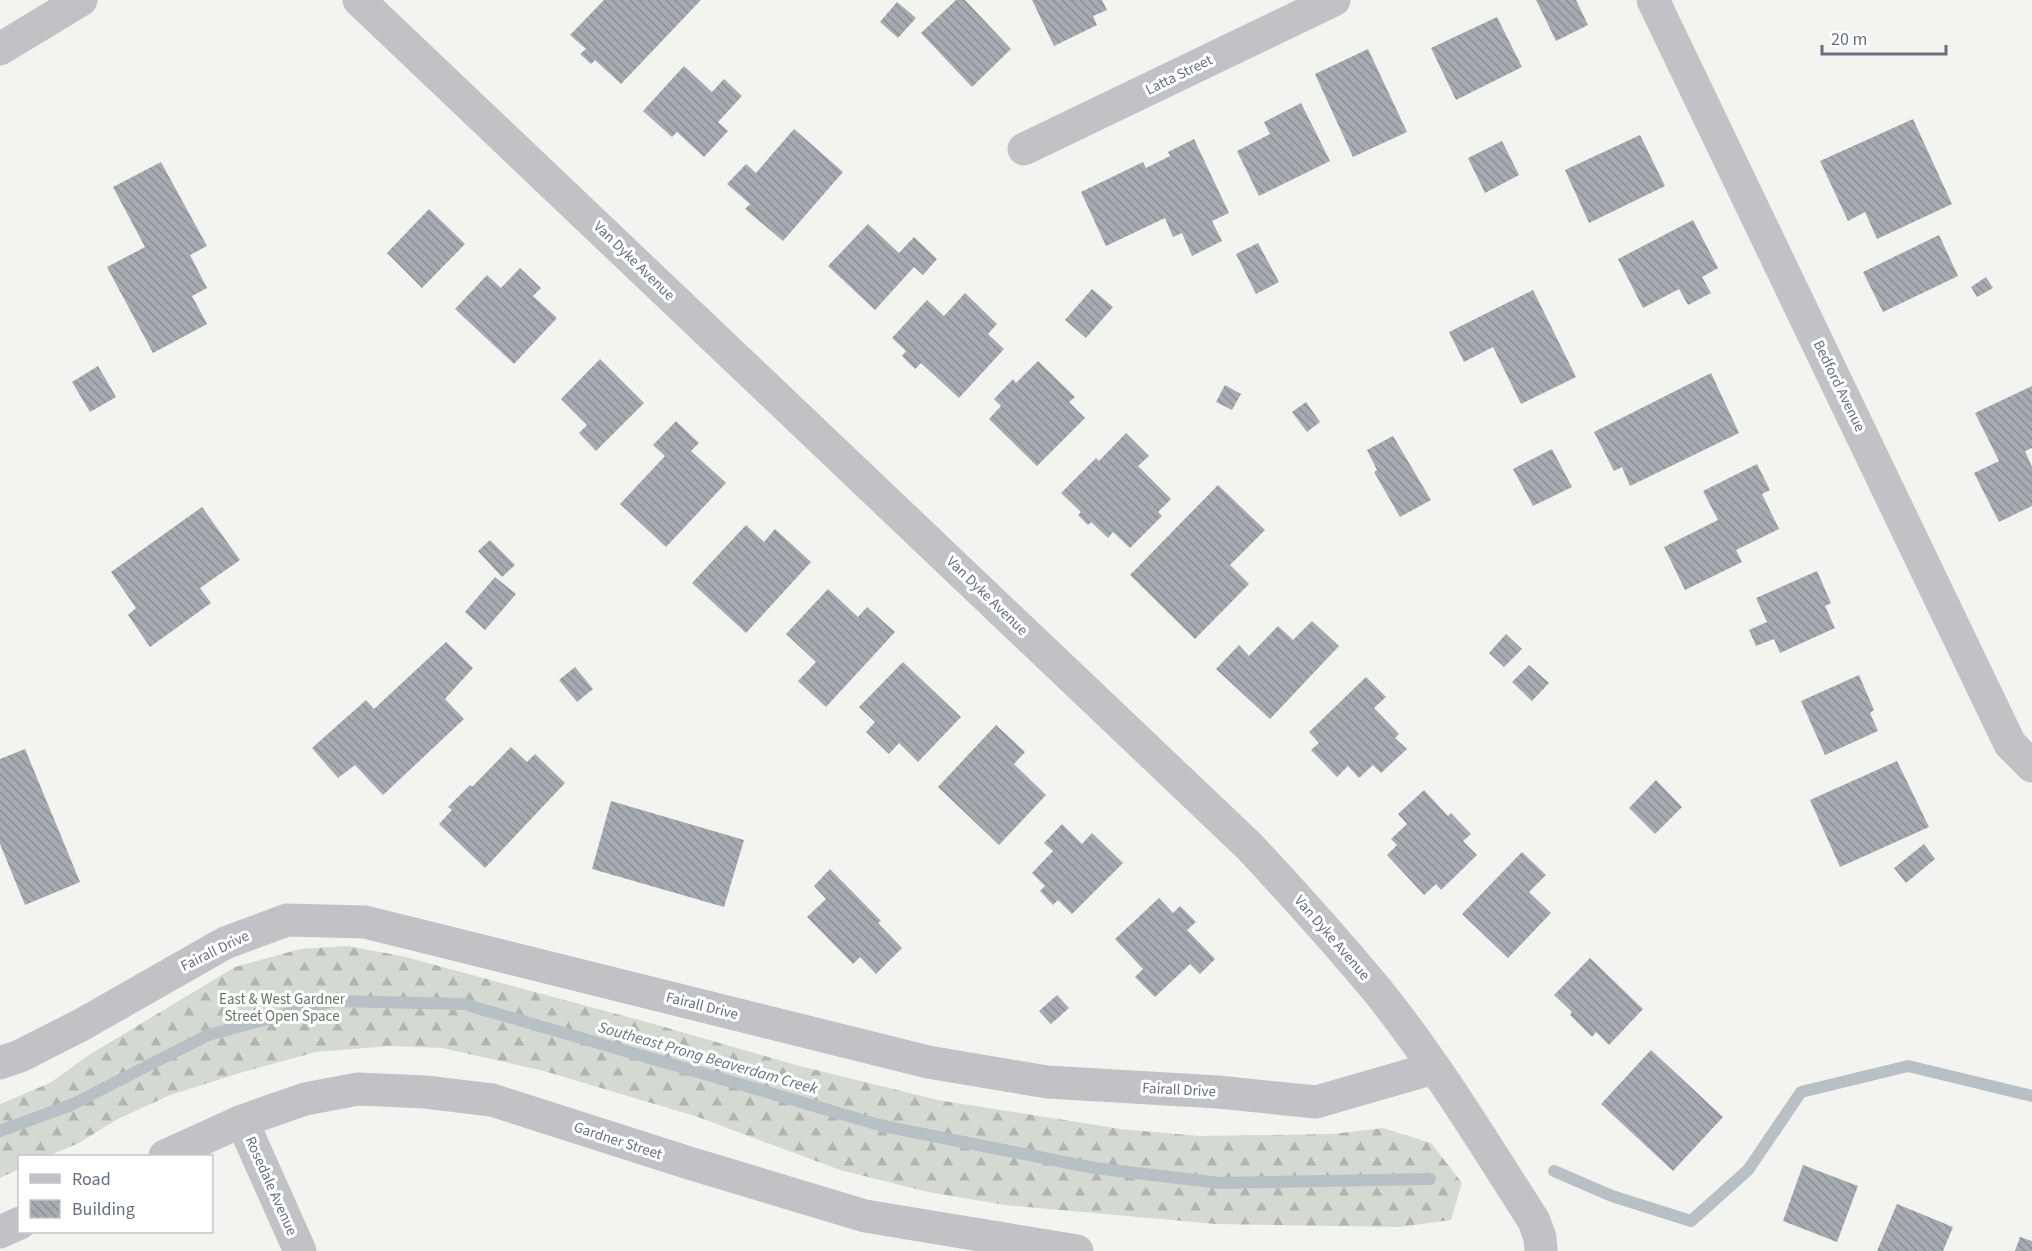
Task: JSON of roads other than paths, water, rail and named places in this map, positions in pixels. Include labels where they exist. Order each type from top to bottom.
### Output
[{"type":"street","points":[[0,49],[81,0]]},
{"type":"street","name":"Van Dyke Avenue","points":[[359,0],[1250,846],[1378,992],[1434,1068],[1534,1221],[1540,1238],[1541,1251]]},
{"type":"street","name":"Latta Street","points":[[1024,149],[1334,0]]},
{"type":"street","name":"Bedford Avenue","points":[[1653,0],[2010,744],[2032,766]]},
{"type":"street","name":"Fairall Drive","points":[[0,1063],[20,1056],[81,1025],[225,943],[287,920],[365,922],[928,1062],[1047,1082],[1218,1092],[1316,1102],[1434,1068]]},
{"type":"street","name":"Gardner Street","points":[[167,1155],[242,1121],[305,1099],[358,1089],[425,1092],[492,1100],[865,1216],[1077,1251]]},
{"type":"street","name":"Rosedale Avenue","points":[[242,1121],[300,1251]]},
{"type":"street","points":[[0,1232],[18,1224]]},
{"type":"waterway","name":"Southeast Prong Beaverdam Creek","points":[[0,1131],[71,1105],[208,1035],[334,1001],[464,1004],[883,1126],[1094,1168],[1220,1183],[1430,1179]]},
{"type":"waterway","name":"Southeast Prong Beaverdam Creek","points":[[1554,1171],[1612,1196],[1691,1221],[1748,1170],[1801,1092],[1908,1066],[2032,1096]]},
{"type":"park label","name":"East & West Gardner Street Open Space","points":[[282,1008]]}]
